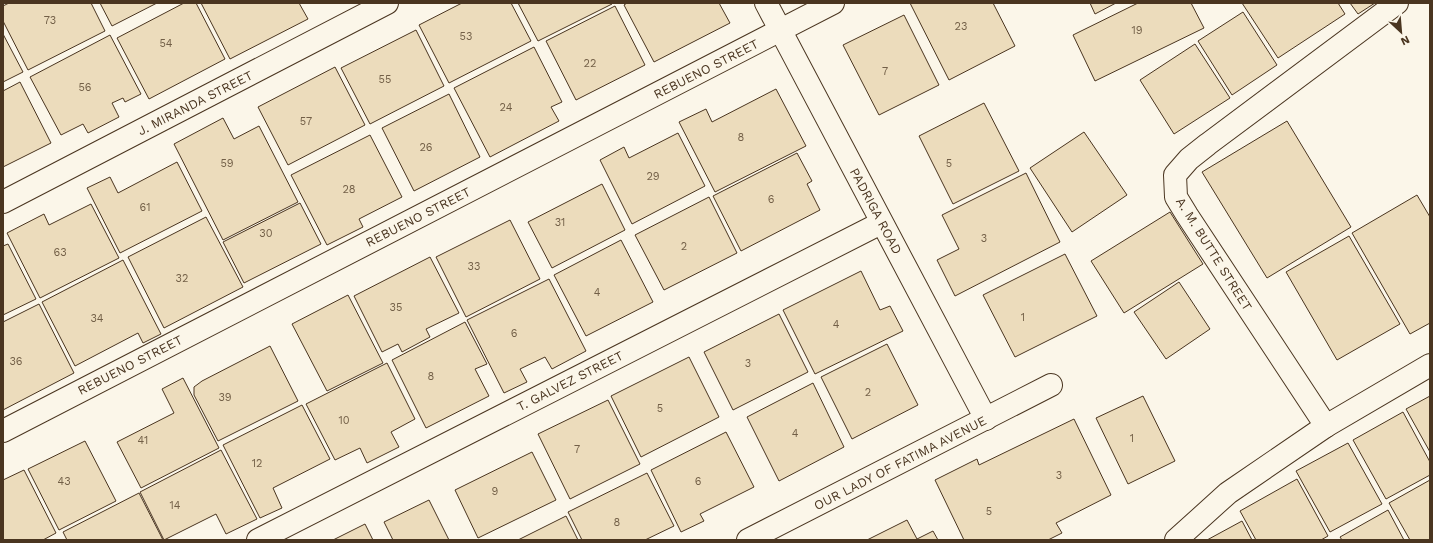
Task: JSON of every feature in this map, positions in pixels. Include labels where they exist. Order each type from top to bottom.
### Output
[{"type":"street","name":"J. MIRANDA STREET","points":[[3,202],[387,3]]},
{"type":"street","name":"PADRIGA ROAD","points":[[766,3],[986,419]]},
{"type":"street","name":"REBUENO STREET","points":[[3,431],[833,3]]},
{"type":"street","name":"A. M. BUTTE STREET","points":[[1326,426],[1176,197],[1175,175],[1189,159],[1208,144],[1397,3]]},
{"type":"street","name":"T. GALVEZ STREET","points":[[258,540],[881,223]]},
{"type":"street","points":[[1176,540],[1228,493],[1326,426],[1430,365]]},
{"type":"street","name":"OUR LADY OF FATIMA AVENUE","points":[[748,540],[1052,385]]},
{"type":"building","points":[[9,3],[91,3],[105,31],[28,70],[3,21],[3,6]]},
{"type":"building","points":[[100,3],[157,3],[112,26]]},
{"type":"building","points":[[184,3],[196,3],[225,59],[149,99],[117,38]]},
{"type":"building","points":[[201,3],[299,3],[308,19],[230,59]]},
{"type":"building","points":[[462,3],[511,3],[531,41],[449,83],[419,25]]},
{"type":"building","points":[[518,3],[611,3],[612,4],[538,41]]},
{"type":"building","points":[[627,3],[719,3],[730,23],[654,62],[624,5]]},
{"type":"building","points":[[910,3],[993,3],[1015,46],[949,80]]},
{"type":"building","points":[[1090,3],[1116,3],[1095,14]]},
{"type":"building","points":[[1138,3],[1191,3],[1204,28],[1095,81],[1073,35]]},
{"type":"building","points":[[1242,3],[1338,3],[1345,14],[1278,58]]},
{"type":"building","points":[[1350,3],[1375,3],[1358,14]]},
{"type":"building","points":[[615,6],[645,65],[576,100],[546,41]]},
{"type":"building","points":[[1243,12],[1277,65],[1232,95],[1198,41]]},
{"type":"building","points":[[904,15],[939,85],[879,115],[843,45]]},
{"type":"building","points":[[416,30],[444,86],[370,124],[341,68]]},
{"type":"building","points":[[3,34],[23,72],[3,82]]},
{"type":"building","points":[[110,35],[141,94],[125,102],[123,98],[112,103],[119,117],[88,133],[83,124],[61,135],[30,77]]},
{"type":"building","points":[[1195,44],[1230,98],[1174,134],[1140,80]]},
{"type":"building","points":[[534,47],[562,102],[551,107],[559,121],[490,157],[454,88]]},
{"type":"building","points":[[335,67],[365,125],[288,165],[258,107]]},
{"type":"building","points":[[20,82],[51,143],[3,167],[3,91]]},
{"type":"building","points":[[776,89],[806,146],[715,192],[679,122],[706,109],[712,122]]},
{"type":"building","points":[[449,94],[480,157],[414,191],[382,128]]},
{"type":"building","points":[[984,103],[1019,171],[953,204],[919,136]]},
{"type":"building","points":[[223,118],[234,139],[259,126],[298,202],[223,240],[174,144]]},
{"type":"building","points":[[1287,121],[1351,227],[1267,278],[1202,172]]},
{"type":"building","points":[[1084,132],[1127,195],[1072,232],[1030,168]]},
{"type":"building","points":[[678,133],[705,186],[632,224],[600,160],[624,147],[629,158]]},
{"type":"building","points":[[370,135],[402,197],[359,219],[363,227],[327,245],[291,175]]},
{"type":"building","points":[[797,153],[812,181],[807,184],[820,210],[741,251],[713,196]]},
{"type":"building","points":[[177,162],[202,211],[120,253],[87,188],[110,177],[118,193]]},
{"type":"building","points":[[1026,173],[1060,242],[955,296],[937,260],[959,249],[942,215]]},
{"type":"building","points":[[602,184],[625,230],[552,268],[528,222]]},
{"type":"building","points":[[1417,195],[1430,217],[1430,323],[1410,334],[1352,233]]},
{"type":"building","points":[[709,197],[737,253],[664,290],[635,235]]},
{"type":"building","points":[[300,203],[321,244],[244,283],[223,242]]},
{"type":"building","points":[[91,204],[119,258],[40,298],[7,233],[44,214],[49,225]]},
{"type":"building","points":[[1170,212],[1203,264],[1124,313],[1091,261]]},
{"type":"building","points":[[206,217],[243,287],[164,328],[128,257]]},
{"type":"building","points":[[510,220],[540,279],[466,317],[436,257]]},
{"type":"building","points":[[1349,236],[1400,324],[1337,360],[1286,272]]},
{"type":"building","points":[[621,240],[653,302],[586,336],[554,275]]},
{"type":"building","points":[[8,244],[36,299],[3,315],[3,246]]},
{"type":"building","points":[[1065,254],[1097,316],[1015,357],[983,295]]},
{"type":"building","points":[[430,257],[459,313],[426,329],[430,337],[402,352],[398,344],[382,352],[354,296]]},
{"type":"building","points":[[123,260],[161,334],[143,343],[138,333],[75,366],[42,302]]},
{"type":"building","points":[[861,271],[880,310],[890,306],[903,331],[815,374],[783,310]]},
{"type":"building","points":[[549,279],[586,351],[552,369],[545,357],[520,369],[527,382],[504,393],[467,320]]},
{"type":"building","points":[[1179,282],[1210,329],[1166,359],[1134,312]]},
{"type":"building","points":[[348,295],[383,363],[327,391],[292,324]]},
{"type":"building","points":[[39,304],[74,373],[3,410],[3,322]]},
{"type":"building","points":[[779,314],[808,372],[733,410],[704,352]]},
{"type":"building","points":[[465,322],[487,364],[475,369],[489,396],[426,428],[392,360]]},
{"type":"building","points":[[887,344],[918,405],[852,439],[821,377]]},
{"type":"building","points":[[270,346],[298,401],[218,441],[194,395],[194,387],[202,381]]},
{"type":"building","points":[[689,357],[719,417],[641,457],[611,396]]},
{"type":"building","points":[[387,363],[415,419],[391,432],[399,447],[367,463],[360,448],[335,460],[306,404]]},
{"type":"building","points":[[183,378],[219,448],[141,488],[117,442],[174,413],[162,389]]},
{"type":"building","points":[[813,383],[844,447],[779,481],[747,417]]},
{"type":"building","points":[[1143,396],[1175,461],[1128,484],[1096,418]]},
{"type":"building","points":[[1430,396],[1430,452],[1406,409]]},
{"type":"building","points":[[608,400],[640,464],[570,499],[538,434]]},
{"type":"building","points":[[302,405],[330,459],[273,488],[282,508],[260,518],[223,445]]},
{"type":"building","points":[[1403,412],[1430,462],[1430,475],[1386,499],[1353,440]]},
{"type":"building","points":[[1074,419],[1111,495],[1056,523],[1062,533],[1048,540],[964,540],[935,480],[977,459],[979,465]]},
{"type":"building","points":[[726,432],[754,487],[700,514],[704,521],[681,532],[651,470]]},
{"type":"building","points":[[85,441],[116,501],[59,530],[28,469]]},
{"type":"building","points":[[1348,443],[1382,504],[1330,532],[1296,471]]},
{"type":"building","points":[[221,450],[257,519],[226,534],[216,514],[164,540],[140,492]]},
{"type":"building","points":[[532,452],[556,500],[478,538],[455,490]]},
{"type":"building","points":[[24,470],[56,533],[43,540],[3,540],[3,480]]},
{"type":"building","points":[[647,473],[674,526],[645,540],[582,540],[568,512]]},
{"type":"building","points":[[1297,479],[1328,536],[1321,540],[1256,540],[1240,511]]},
{"type":"building","points":[[1430,480],[1430,540],[1410,540],[1389,503]]},
{"type":"building","points":[[139,493],[163,540],[67,540],[63,532]]},
{"type":"building","points":[[429,500],[449,540],[393,540],[384,522]]},
{"type":"building","points":[[1388,510],[1404,540],[1342,540],[1340,537]]},
{"type":"building","points":[[566,516],[578,540],[518,540]]},
{"type":"building","points":[[907,520],[917,539],[933,531],[938,540],[867,540]]},
{"type":"building","points":[[1242,521],[1252,540],[1207,540]]},
{"type":"building","points":[[365,524],[373,540],[333,540]]}]
